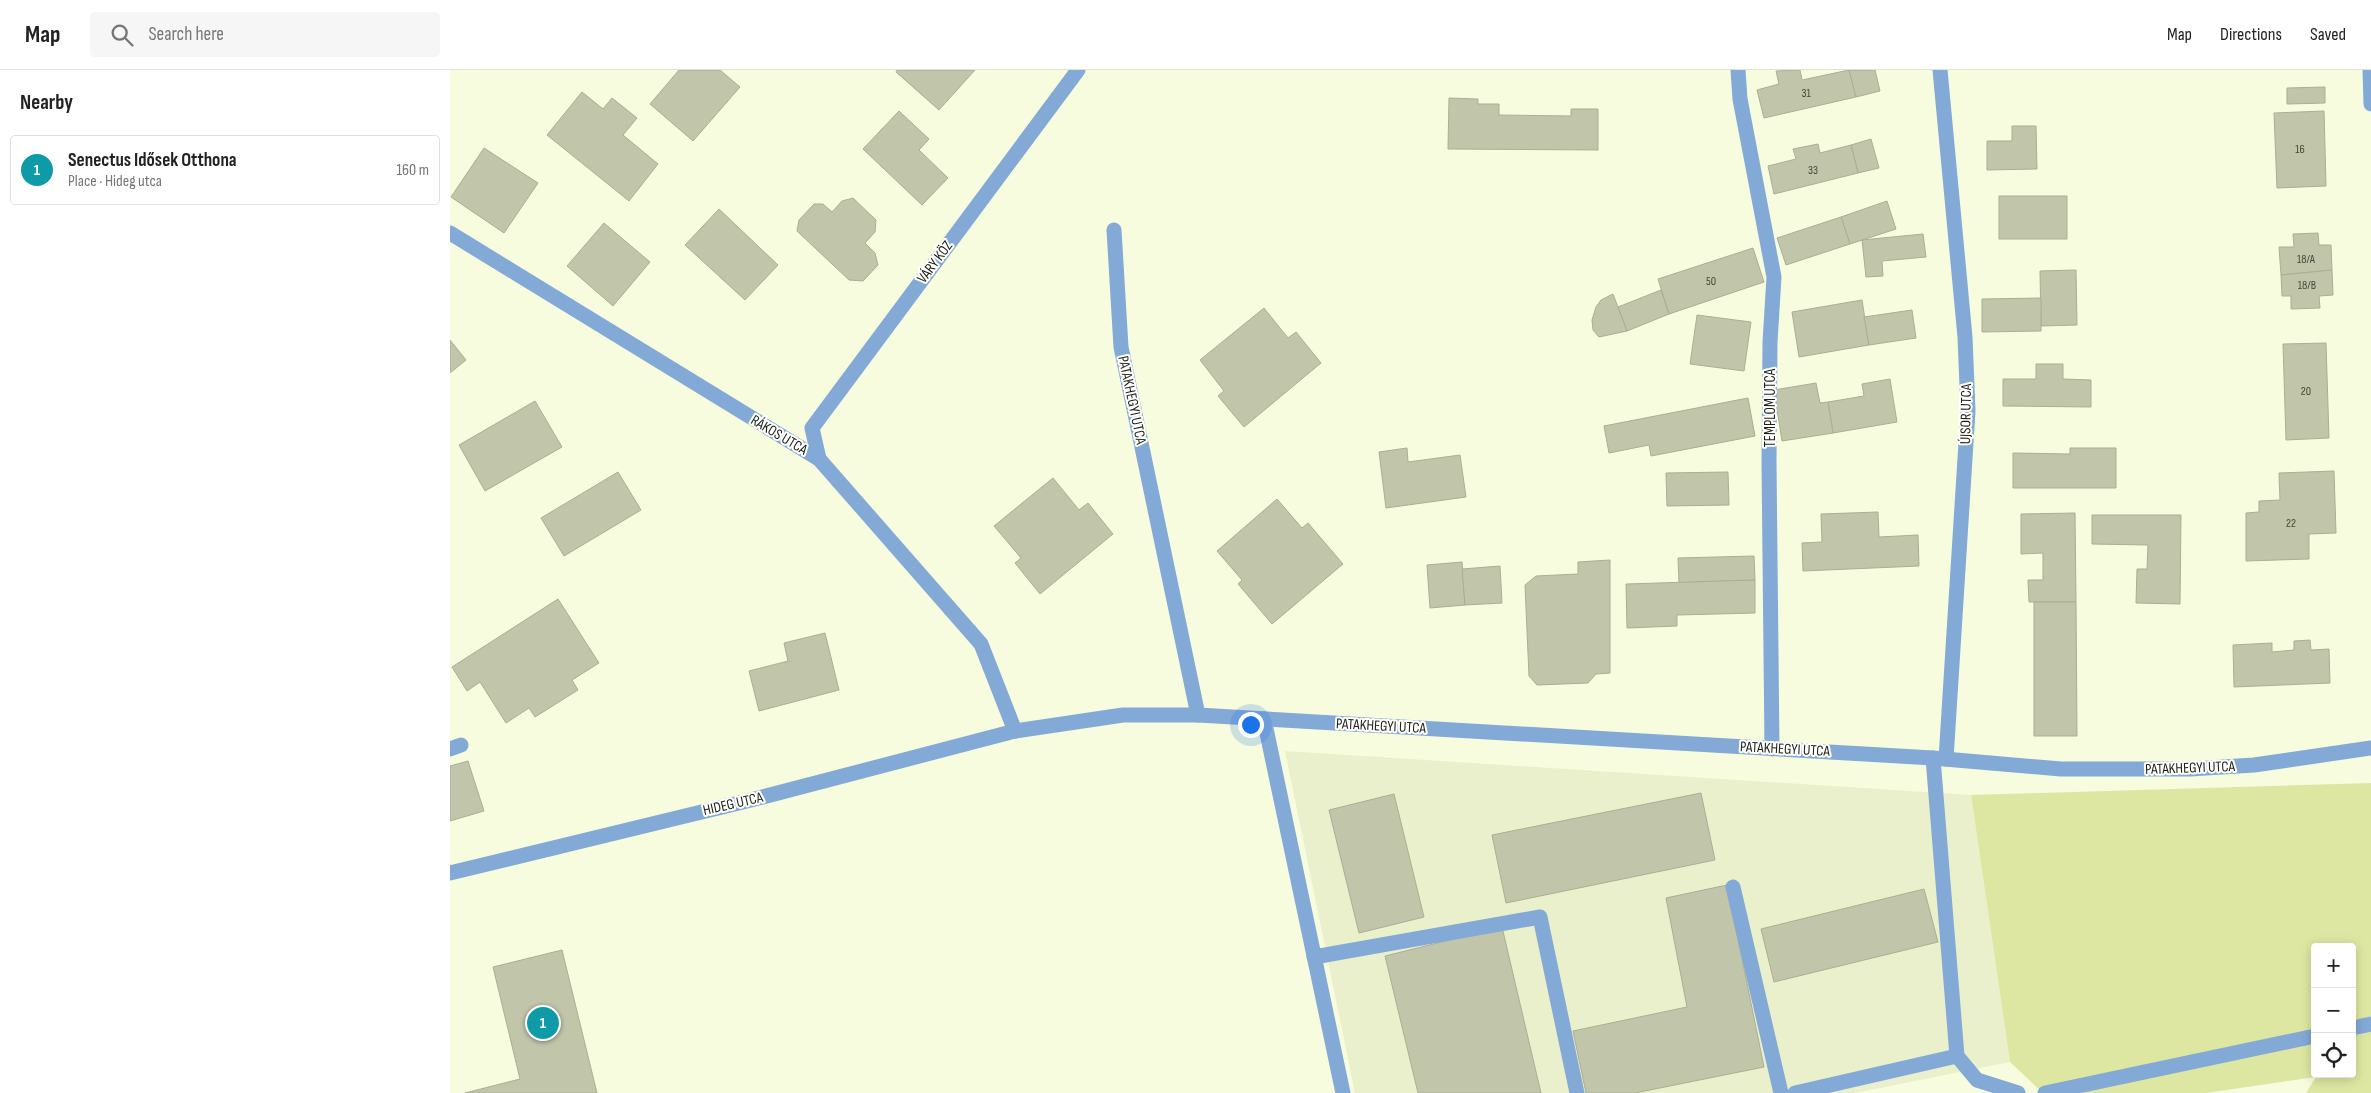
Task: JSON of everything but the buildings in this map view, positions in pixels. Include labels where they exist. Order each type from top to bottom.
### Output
[{"type":"street","name":"VÁRY KÖZ","points":[[819,459],[812,428],[1078,70]]},
{"type":"street","name":"TEMPLOM UTCA","points":[[1738,70],[1740,99],[1774,277],[1770,342],[1769,443],[1772,749]]},
{"type":"street","name":"ÚJSOR UTCA","points":[[1940,70],[1965,337],[1968,411],[1940,758],[1957,1056]]},
{"type":"street","points":[[2370,70],[2371,104]]},
{"type":"street","name":"PATAKHEGYI UTCA","points":[[1114,230],[1121,347],[1198,715]]},
{"type":"street","name":"RÁKOS UTCA","points":[[450,233],[819,459],[982,644],[1015,731]]},
{"type":"street","name":"PATAKHEGYI UTCA","points":[[1015,731],[1123,715],[1198,715],[1940,758],[2061,769],[2190,770],[2254,765],[2371,748]]},
{"type":"street","points":[[1264,719],[1343,1093]]},
{"type":"street","name":"HIDEG UTCA","points":[[450,873],[751,800],[1015,731]]},
{"type":"street","points":[[1733,887],[1781,1093]]},
{"type":"street","points":[[1314,957],[1540,917],[1577,1093]]},
{"type":"street","points":[[2356,1027],[2371,1024]]},
{"type":"street","points":[[2044,1093],[2311,1037]]},
{"type":"street","points":[[1795,1093],[1957,1056],[1977,1080],[2018,1093]]},
{"type":"shaded area","points":[[1285,751],[1971,795],[2010,1062],[1855,1093],[1355,1093]]},
{"type":"green space","points":[[2371,783],[2371,1093],[2306,1093],[2315,1078],[2356,1078],[2356,943],[2311,943],[2311,1078],[2206,1093],[2043,1093],[2010,1062],[1971,795]]},
{"type":"place","name":"Senectus Idősek Otthona","points":[[543,1023]]}]
